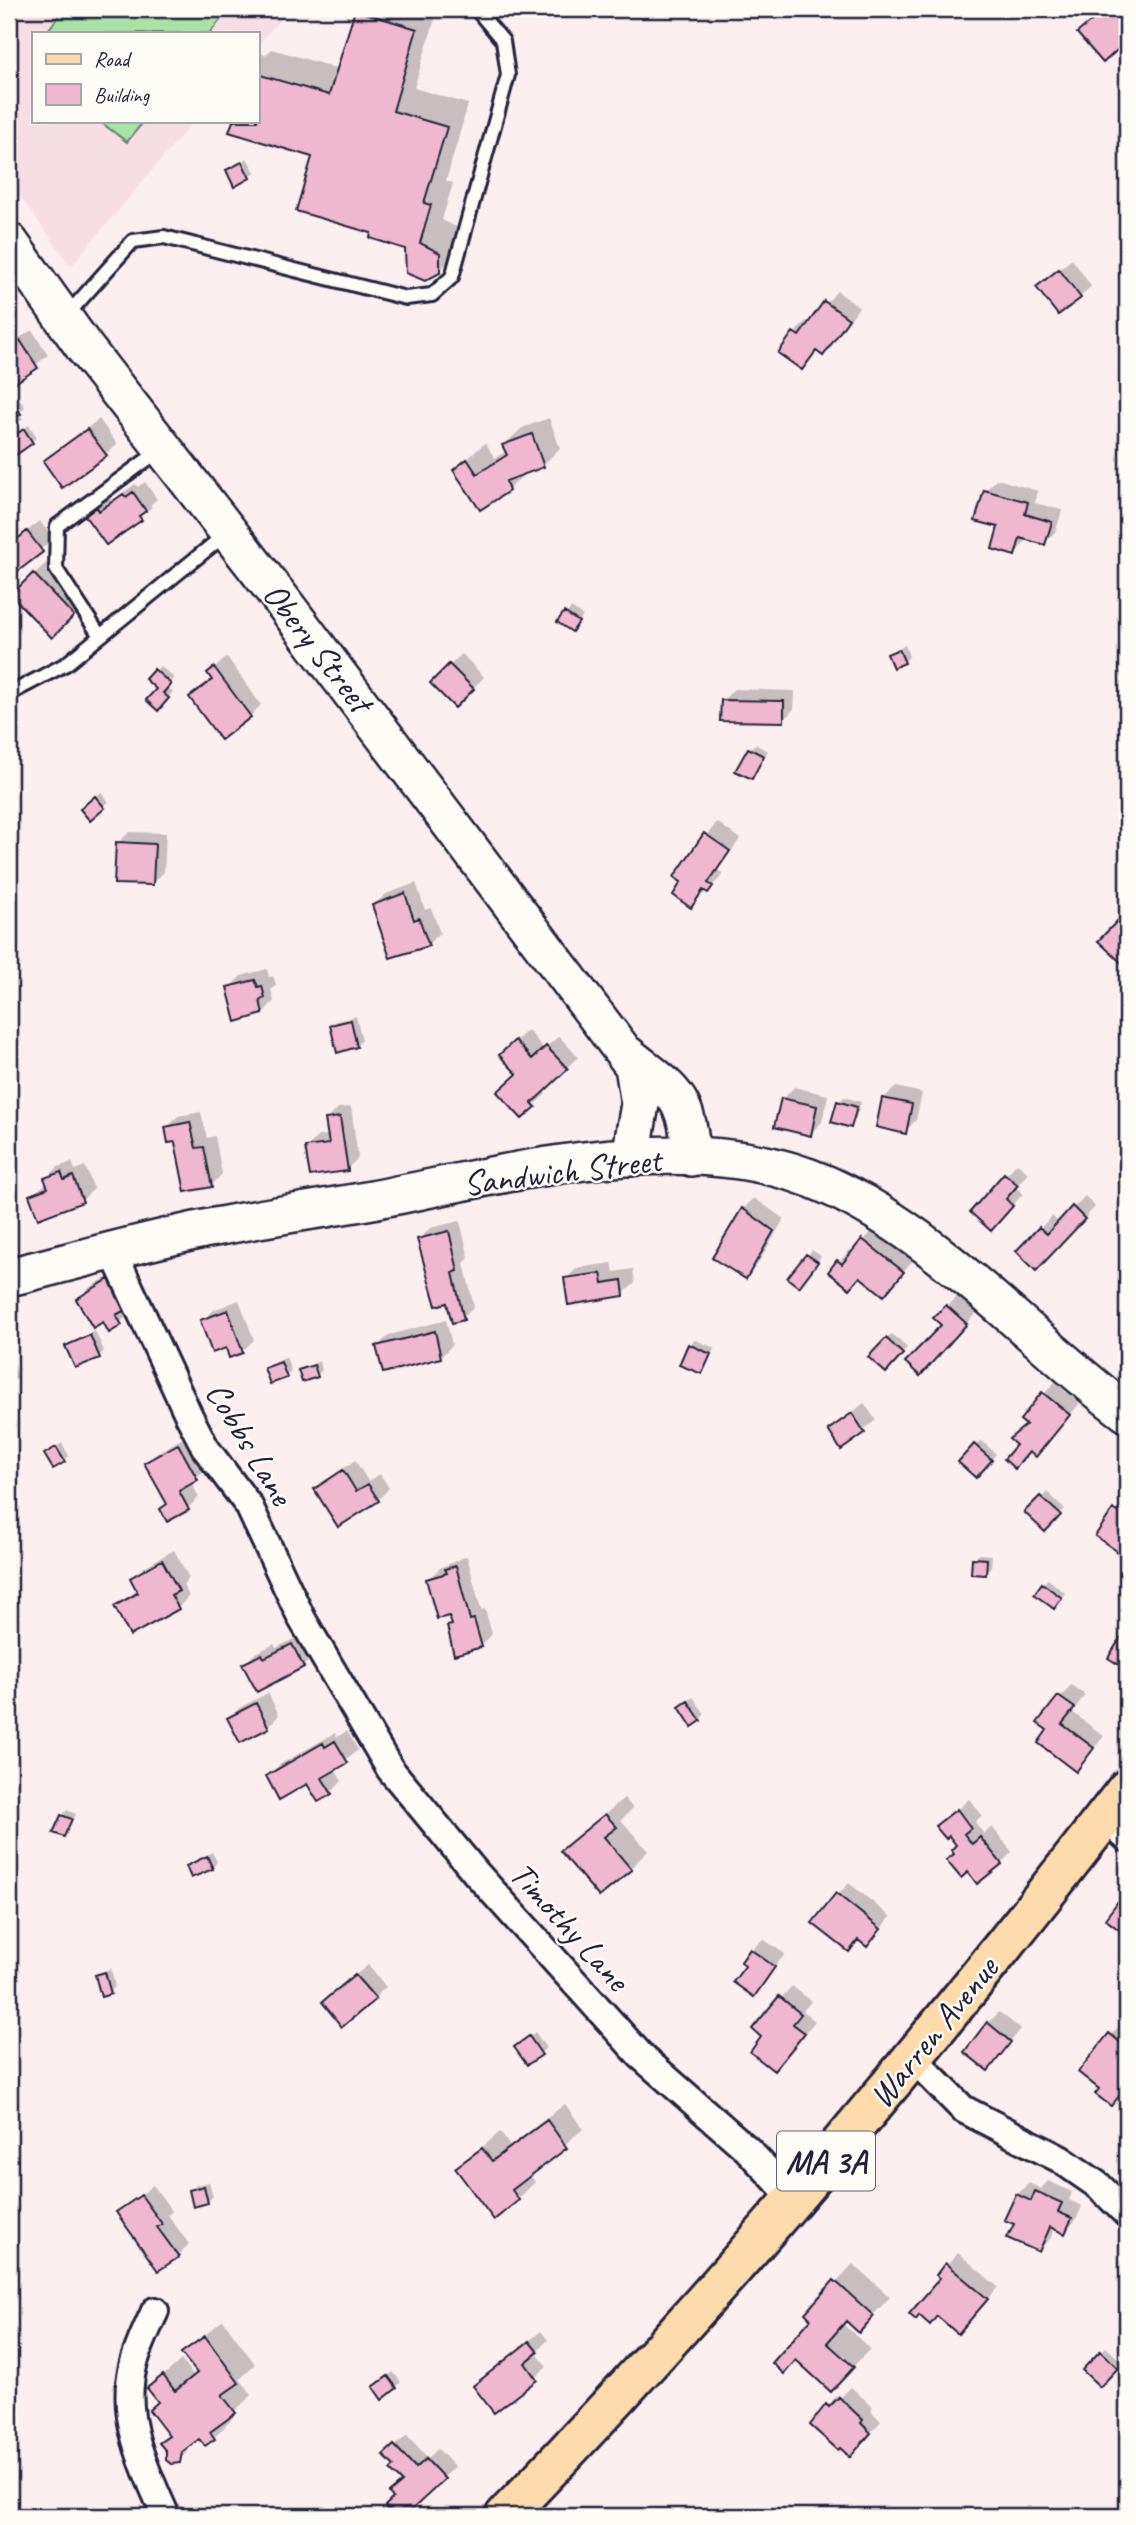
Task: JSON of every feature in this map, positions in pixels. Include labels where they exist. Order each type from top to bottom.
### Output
[{"type":"main road","name":"Obery Street","points":[[9,242],[63,319],[229,532],[634,1066],[639,1093],[631,1157]]},
{"type":"main road","name":"Obery Street","points":[[625,1053],[672,1092],[686,1111],[691,1157]]},
{"type":"main road","name":"Sandwich Street","points":[[9,1277],[112,1250],[256,1219],[555,1167],[631,1157],[691,1157],[790,1172],[828,1185],[857,1200],[943,1260],[1127,1413]]},
{"type":"main road","name":"Warren Avenue","points":[[505,2516],[617,2398],[794,2199],[1120,1815]]},
{"type":"street","name":"Cobbs Lane","points":[[112,1250],[189,1416],[206,1448],[249,1506],[287,1591],[330,1670]]},
{"type":"street","name":"Timothy Lane","points":[[330,1670],[390,1769],[522,1925],[649,2064],[747,2148],[794,2199]]},
{"type":"street","points":[[914,2059],[963,2109],[1070,2165],[1099,2186],[1127,2214]]},
{"type":"street","points":[[155,2311],[132,2369],[131,2406],[138,2449],[166,2516]]},
{"type":"lane","points":[[63,319],[134,241],[164,237],[406,298],[432,295],[452,277],[508,75],[503,41],[476,9]]},
{"type":"lane","points":[[100,636],[56,569],[57,526],[163,448]]},
{"type":"lane","points":[[9,694],[66,664],[229,532]]},
{"type":"shaded area","points":[[9,9],[289,9],[259,44],[259,32],[32,32],[32,122],[193,122],[71,266],[9,181]]},
{"type":"green space","points":[[64,9],[229,9],[211,32],[47,32]]},
{"type":"green space","points":[[100,122],[143,122],[127,142]]},
{"type":"building","points":[[1105,9],[1127,9],[1127,41],[1103,63],[1077,33]]},
{"type":"building","points":[[355,10],[417,29],[393,111],[447,127],[424,203],[431,205],[420,243],[440,253],[440,273],[425,281],[406,273],[405,249],[370,238],[371,233],[296,211],[312,157],[229,132],[233,122],[259,122],[259,75],[329,95]]},
{"type":"building","points":[[242,162],[250,178],[234,187],[226,170]]},
{"type":"building","points":[[1059,269],[1081,298],[1058,315],[1036,287]]},
{"type":"building","points":[[824,301],[849,319],[823,356],[816,351],[802,370],[778,353],[793,332],[799,336]]},
{"type":"building","points":[[20,340],[38,368],[9,387],[9,347]]},
{"type":"building","points":[[12,400],[21,414],[14,418],[19,425],[10,431],[9,402]]},
{"type":"building","points":[[24,429],[33,443],[13,457],[9,451],[9,439]]},
{"type":"building","points":[[87,429],[107,456],[62,488],[43,461]]},
{"type":"building","points":[[532,434],[544,467],[506,481],[509,491],[480,510],[453,470],[467,459],[477,474],[507,455],[502,445]]},
{"type":"building","points":[[984,490],[1028,502],[1025,514],[1052,522],[1045,545],[1020,538],[1015,556],[992,549],[998,527],[975,521]]},
{"type":"building","points":[[133,492],[146,511],[139,516],[142,520],[106,545],[85,516],[97,507],[99,511],[123,494],[126,497]]},
{"type":"building","points":[[27,531],[43,552],[9,578],[9,546]]},
{"type":"building","points":[[33,573],[74,616],[52,638],[11,595]]},
{"type":"building","points":[[564,612],[579,622],[572,632],[557,622]]},
{"type":"building","points":[[899,649],[905,663],[893,668],[887,654]]},
{"type":"building","points":[[449,664],[474,689],[455,708],[430,683]]},
{"type":"building","points":[[214,667],[251,717],[221,740],[189,697],[212,680],[207,673]]},
{"type":"building","points":[[154,669],[171,684],[163,693],[169,698],[158,711],[146,700],[156,689],[145,679]]},
{"type":"building","points":[[721,700],[784,701],[784,722],[720,721]]},
{"type":"building","points":[[748,748],[764,756],[752,779],[735,771]]},
{"type":"building","points":[[95,796],[105,808],[90,821],[80,809]]},
{"type":"building","points":[[704,833],[730,851],[708,883],[713,886],[708,893],[703,890],[691,908],[673,895],[681,882],[674,877]]},
{"type":"building","points":[[116,842],[155,844],[153,885],[114,884]]},
{"type":"building","points":[[405,893],[414,920],[419,918],[429,946],[390,958],[372,905]]},
{"type":"building","points":[[1124,914],[1127,917],[1127,968],[1098,941]]},
{"type":"building","points":[[255,980],[258,987],[262,986],[265,998],[260,1000],[263,1014],[236,1022],[227,987]]},
{"type":"building","points":[[351,1020],[357,1047],[337,1053],[330,1025]]},
{"type":"building","points":[[515,1040],[532,1059],[546,1046],[568,1069],[532,1103],[536,1107],[522,1119],[497,1092],[517,1074],[499,1055]]},
{"type":"building","points":[[781,1098],[817,1106],[811,1136],[774,1127]]},
{"type":"building","points":[[882,1098],[912,1104],[906,1134],[876,1127]]},
{"type":"building","points":[[837,1101],[857,1107],[851,1128],[831,1122]]},
{"type":"building","points":[[340,1117],[348,1171],[310,1176],[305,1147],[329,1144],[325,1119]]},
{"type":"building","points":[[190,1122],[196,1148],[204,1147],[212,1187],[185,1192],[175,1142],[168,1143],[165,1127]]},
{"type":"building","points":[[61,1172],[64,1180],[73,1176],[83,1202],[38,1219],[29,1195],[48,1188],[44,1178]]},
{"type":"building","points":[[1004,1173],[1018,1185],[1006,1199],[1013,1206],[991,1231],[970,1212]]},
{"type":"building","points":[[1072,1206],[1085,1219],[1036,1271],[1016,1251],[1039,1227],[1047,1234]]},
{"type":"building","points":[[742,1208],[774,1231],[746,1279],[712,1258]]},
{"type":"building","points":[[449,1231],[458,1271],[453,1273],[464,1320],[452,1323],[447,1303],[436,1306],[417,1239]]},
{"type":"building","points":[[862,1239],[904,1272],[884,1296],[860,1277],[850,1289],[828,1272],[837,1260],[842,1264]]},
{"type":"building","points":[[806,1254],[818,1262],[799,1287],[787,1278]]},
{"type":"building","points":[[601,1273],[603,1283],[622,1280],[624,1296],[568,1305],[564,1278]]},
{"type":"building","points":[[109,1279],[127,1309],[116,1315],[122,1325],[109,1333],[103,1322],[93,1328],[76,1299]]},
{"type":"building","points":[[946,1305],[967,1324],[920,1376],[905,1362],[941,1325],[933,1318]]},
{"type":"building","points":[[228,1310],[243,1353],[229,1358],[226,1348],[212,1353],[200,1320]]},
{"type":"building","points":[[435,1331],[441,1358],[383,1373],[376,1346]]},
{"type":"building","points":[[90,1335],[100,1358],[75,1368],[65,1346]]},
{"type":"building","points":[[886,1338],[903,1354],[886,1373],[868,1357]]},
{"type":"building","points":[[688,1344],[711,1354],[702,1374],[679,1365]]},
{"type":"building","points":[[281,1362],[287,1378],[270,1384],[264,1368]]},
{"type":"building","points":[[314,1365],[318,1377],[302,1382],[298,1370]]},
{"type":"building","points":[[1042,1392],[1070,1415],[1036,1457],[1029,1452],[1015,1469],[1004,1459],[1016,1445],[1009,1439],[1026,1425],[1020,1420]]},
{"type":"building","points":[[852,1413],[865,1433],[841,1450],[828,1430]]},
{"type":"building","points":[[178,1444],[198,1480],[179,1491],[189,1510],[167,1522],[160,1509],[167,1504],[144,1463]]},
{"type":"building","points":[[974,1444],[992,1460],[976,1478],[958,1462]]},
{"type":"building","points":[[56,1447],[65,1462],[53,1469],[44,1454]]},
{"type":"building","points":[[343,1470],[356,1491],[368,1484],[379,1501],[338,1527],[314,1489]]},
{"type":"building","points":[[1040,1496],[1061,1515],[1045,1532],[1024,1512]]},
{"type":"building","points":[[1127,1499],[1127,1558],[1095,1536],[1113,1509],[1118,1512]]},
{"type":"building","points":[[972,1558],[987,1559],[986,1575],[971,1574]]},
{"type":"building","points":[[162,1560],[179,1591],[171,1595],[179,1609],[130,1636],[114,1606],[138,1593],[130,1578]]},
{"type":"building","points":[[456,1566],[470,1620],[474,1619],[482,1647],[454,1655],[447,1626],[452,1625],[449,1616],[437,1619],[426,1579],[447,1573],[445,1569]]},
{"type":"building","points":[[1042,1583],[1062,1598],[1054,1609],[1034,1594]]},
{"type":"building","points":[[1127,1630],[1127,1670],[1108,1658]]},
{"type":"building","points":[[292,1644],[304,1667],[257,1692],[242,1664],[262,1654],[264,1658]]},
{"type":"building","points":[[1058,1696],[1075,1708],[1062,1724],[1094,1748],[1076,1772],[1038,1743],[1047,1730],[1037,1723]]},
{"type":"building","points":[[688,1701],[701,1721],[692,1727],[679,1707]]},
{"type":"building","points":[[256,1703],[269,1728],[240,1743],[227,1718]]},
{"type":"building","points":[[335,1741],[348,1763],[322,1778],[332,1794],[318,1802],[307,1784],[279,1800],[266,1776],[323,1743],[325,1747]]},
{"type":"building","points":[[957,1809],[971,1828],[964,1834],[972,1844],[980,1837],[1002,1864],[977,1884],[968,1872],[961,1878],[946,1860],[954,1854],[951,1850],[956,1845],[949,1836],[946,1839],[935,1826]]},
{"type":"building","points":[[605,1814],[617,1827],[604,1837],[632,1870],[599,1897],[560,1851]]},
{"type":"building","points":[[61,1815],[72,1819],[64,1837],[53,1833]]},
{"type":"building","points":[[207,1856],[213,1869],[191,1878],[186,1866]]},
{"type":"building","points":[[836,1893],[881,1929],[867,1947],[858,1940],[849,1952],[812,1923]]},
{"type":"building","points":[[1122,1896],[1127,1899],[1127,1936],[1105,1919]]},
{"type":"building","points":[[750,1949],[775,1967],[754,1997],[733,1982],[745,1966],[741,1962]]},
{"type":"building","points":[[105,1972],[111,1994],[101,1997],[95,1975]]},
{"type":"building","points":[[355,1975],[376,1999],[342,2027],[322,2002]]},
{"type":"building","points":[[779,1996],[801,2014],[793,2024],[805,2033],[774,2071],[750,2052],[761,2037],[752,2029]]},
{"type":"building","points":[[987,2022],[1011,2042],[988,2071],[964,2052]]},
{"type":"building","points":[[1109,2033],[1127,2048],[1127,2086],[1111,2106],[1095,2094],[1099,2089],[1078,2072]]},
{"type":"building","points":[[529,2036],[542,2055],[527,2065],[514,2047]]},
{"type":"building","points":[[547,2120],[567,2148],[512,2190],[519,2200],[494,2220],[455,2168],[482,2148],[492,2161]]},
{"type":"building","points":[[204,2186],[208,2203],[193,2207],[189,2190]]},
{"type":"building","points":[[1035,2191],[1062,2203],[1058,2212],[1072,2218],[1065,2234],[1050,2227],[1039,2252],[1007,2238],[1014,2224],[1004,2220],[1016,2194],[1031,2201]]},
{"type":"building","points":[[141,2195],[162,2224],[157,2227],[179,2257],[158,2271],[116,2212]]},
{"type":"building","points":[[945,2263],[988,2299],[958,2334],[937,2316],[930,2325],[919,2315],[916,2320],[909,2314],[940,2278],[936,2275]]},
{"type":"building","points":[[834,2280],[874,2316],[859,2333],[846,2321],[827,2343],[854,2367],[831,2392],[796,2360],[784,2374],[772,2363],[811,2319],[805,2313]]},
{"type":"building","points":[[205,2336],[239,2383],[222,2395],[236,2413],[210,2432],[215,2439],[205,2446],[199,2439],[182,2452],[180,2463],[171,2464],[166,2460],[166,2451],[159,2443],[169,2436],[149,2410],[158,2402],[147,2388],[163,2375],[175,2391],[197,2373],[181,2353]]},
{"type":"building","points":[[529,2341],[538,2352],[525,2363],[537,2380],[494,2413],[473,2386]]},
{"type":"building","points":[[1100,2351],[1118,2368],[1100,2387],[1082,2370]]},
{"type":"building","points":[[388,2376],[397,2388],[382,2400],[373,2387]]},
{"type":"building","points":[[839,2397],[863,2420],[861,2423],[871,2433],[850,2457],[810,2425],[826,2404],[829,2407]]},
{"type":"building","points":[[394,2445],[416,2468],[426,2459],[445,2479],[405,2516],[395,2516],[385,2506],[393,2498],[389,2493],[402,2482],[390,2470],[394,2466],[383,2455]]}]
